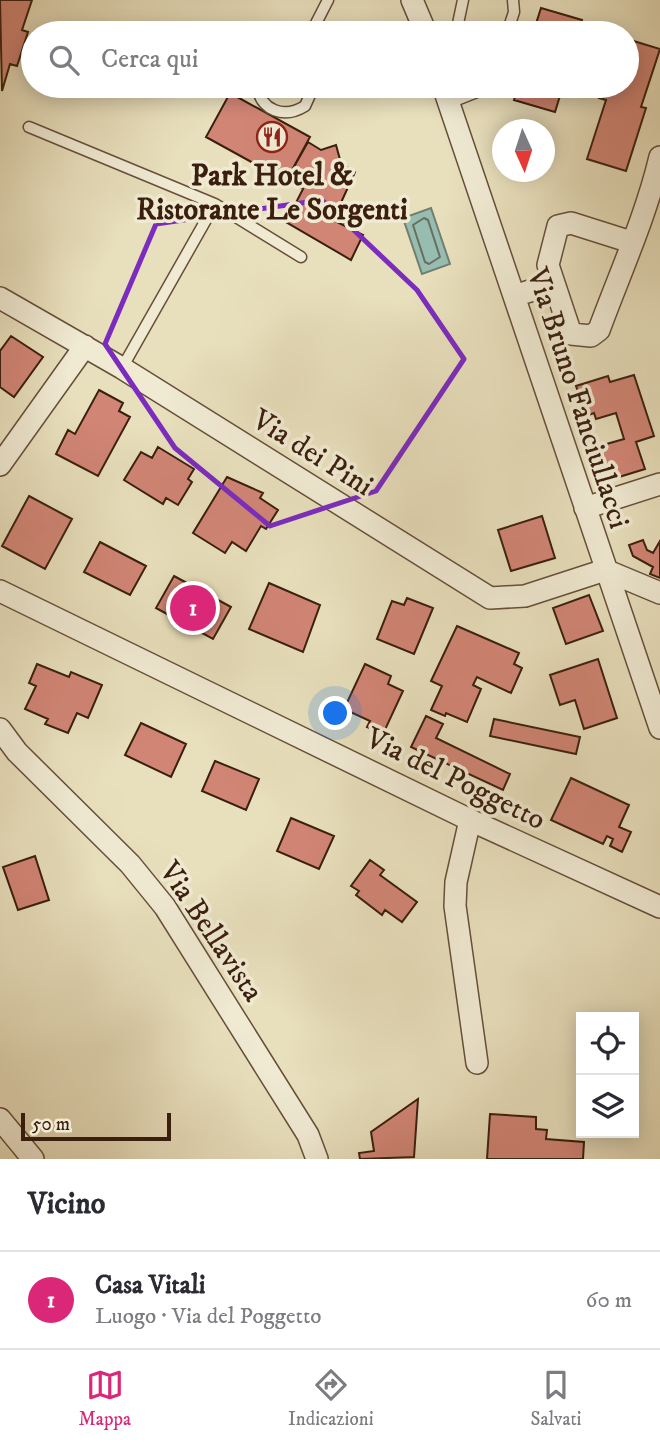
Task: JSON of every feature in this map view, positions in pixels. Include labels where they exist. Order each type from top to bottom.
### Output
[{"type":"street","points":[[412,0],[421,21]]},
{"type":"street","points":[[426,21],[427,0]]},
{"type":"street","name":"Via Bruno Fanciullacci","points":[[447,98],[660,728]]},
{"type":"street","points":[[631,243],[563,222],[558,226],[548,255],[552,285],[571,334],[591,336],[599,330],[631,243],[660,157]]},
{"type":"street","points":[[514,296],[552,285]]},
{"type":"street","name":"Via dei Pini","points":[[0,298],[122,368],[489,598],[525,596],[605,570]]},
{"type":"street","points":[[0,465],[85,346]]},
{"type":"street","points":[[585,508],[660,484]]},
{"type":"street","points":[[605,570],[660,593]]},
{"type":"street","name":"Via del Poggetto","points":[[0,591],[470,820],[660,907]]},
{"type":"street","name":"Via Bellavista","points":[[0,729],[16,752],[131,864],[165,907],[309,1135],[317,1159]]},
{"type":"street","points":[[470,820],[456,882],[455,906],[477,1063]]},
{"type":"street","points":[[0,1119],[33,1159]]},
{"type":"lane","points":[[317,21],[328,0]]},
{"type":"lane","points":[[459,21],[463,0]]},
{"type":"lane","points":[[511,21],[514,12],[513,0]]},
{"type":"lane","points":[[262,98],[270,109],[288,113],[304,106],[308,98]]},
{"type":"lane","points":[[29,127],[215,204],[301,257]]},
{"type":"lane","points":[[122,368],[215,204]]},
{"type":"highlighted area","points":[[322,200],[417,290],[464,359],[376,491],[270,526],[175,448],[105,344],[156,224]]},
{"type":"water","points":[[431,208],[450,264],[422,274],[403,218]]},
{"type":"building","points":[[0,0],[32,0],[25,21],[21,21],[21,54],[17,66],[10,64],[2,91]]},
{"type":"building","points":[[541,8],[582,20],[582,21],[537,21]]},
{"type":"building","points":[[639,43],[660,49],[641,107],[646,108],[626,171],[587,159],[606,100],[599,98],[639,98]]},
{"type":"building","points":[[227,98],[239,98],[310,137],[286,181],[206,137]]},
{"type":"building","points":[[515,98],[559,98],[555,112]]},
{"type":"building","points":[[308,142],[321,150],[336,145],[341,163],[355,172],[333,220],[363,235],[351,260],[286,222],[303,189],[286,181]]},
{"type":"building","points":[[11,336],[43,357],[14,397],[0,387],[0,351]]},
{"type":"building","points":[[634,375],[654,436],[636,442],[645,469],[606,481],[596,447],[624,439],[616,413],[596,419],[594,413],[586,416],[576,386],[608,376],[610,382]]},
{"type":"building","points":[[99,390],[123,403],[119,411],[130,417],[98,476],[56,454],[68,430],[75,434]]},
{"type":"building","points":[[158,447],[194,469],[188,479],[192,482],[178,505],[166,498],[163,504],[124,480],[141,452],[152,458]]},
{"type":"building","points":[[227,477],[263,493],[260,498],[278,510],[266,529],[261,526],[246,551],[232,542],[225,553],[193,533]]},
{"type":"building","points":[[29,496],[72,519],[45,569],[2,546]]},
{"type":"building","points":[[542,516],[555,558],[511,571],[498,530]]},
{"type":"building","points":[[643,540],[647,550],[653,553],[660,541],[660,578],[650,574],[653,567],[633,556],[629,545]]},
{"type":"building","points":[[100,542],[146,566],[130,595],[84,572]]},
{"type":"building","points":[[174,576],[231,607],[213,639],[156,608]]},
{"type":"building","points":[[269,583],[320,605],[303,652],[249,629]]},
{"type":"building","points":[[589,595],[603,631],[566,644],[553,608]]},
{"type":"building","points":[[407,598],[433,608],[414,654],[377,639],[392,601],[404,605]]},
{"type":"building","points":[[457,626],[519,653],[514,664],[522,668],[511,693],[477,677],[473,685],[481,689],[467,722],[431,710],[442,686],[431,681]]},
{"type":"building","points":[[598,659],[617,718],[584,729],[575,700],[560,705],[550,675]]},
{"type":"building","points":[[37,664],[69,677],[71,672],[102,685],[88,718],[77,713],[68,733],[45,724],[48,719],[25,709],[36,686],[29,683]]},
{"type":"building","points":[[365,664],[391,676],[388,684],[403,691],[383,734],[367,727],[370,721],[344,709]]},
{"type":"building","points":[[426,716],[443,724],[436,738],[510,774],[503,790],[411,747]]},
{"type":"building","points":[[494,719],[580,737],[576,754],[490,736]]},
{"type":"building","points":[[141,723],[186,744],[171,777],[125,755]]},
{"type":"building","points":[[215,761],[259,779],[246,810],[202,791]]},
{"type":"building","points":[[571,778],[629,805],[619,827],[631,832],[622,852],[610,846],[613,839],[607,836],[603,844],[551,820]]},
{"type":"building","points":[[291,818],[334,836],[319,869],[277,851]]},
{"type":"building","points":[[35,856],[49,900],[18,910],[3,867]]},
{"type":"building","points":[[370,860],[384,870],[380,875],[417,902],[402,922],[385,910],[382,915],[356,895],[359,891],[351,886]]},
{"type":"building","points":[[418,1099],[414,1157],[360,1159],[359,1153],[374,1151],[371,1132]]},
{"type":"building","points":[[490,1114],[536,1117],[536,1129],[547,1130],[546,1139],[584,1142],[583,1159],[487,1159]]},
{"type":"place","name":"Park Hotel & Ristorante Le Sorgenti","points":[[272,137]]},
{"type":"place","name":"Casa Vitali","points":[[193,608]]}]
